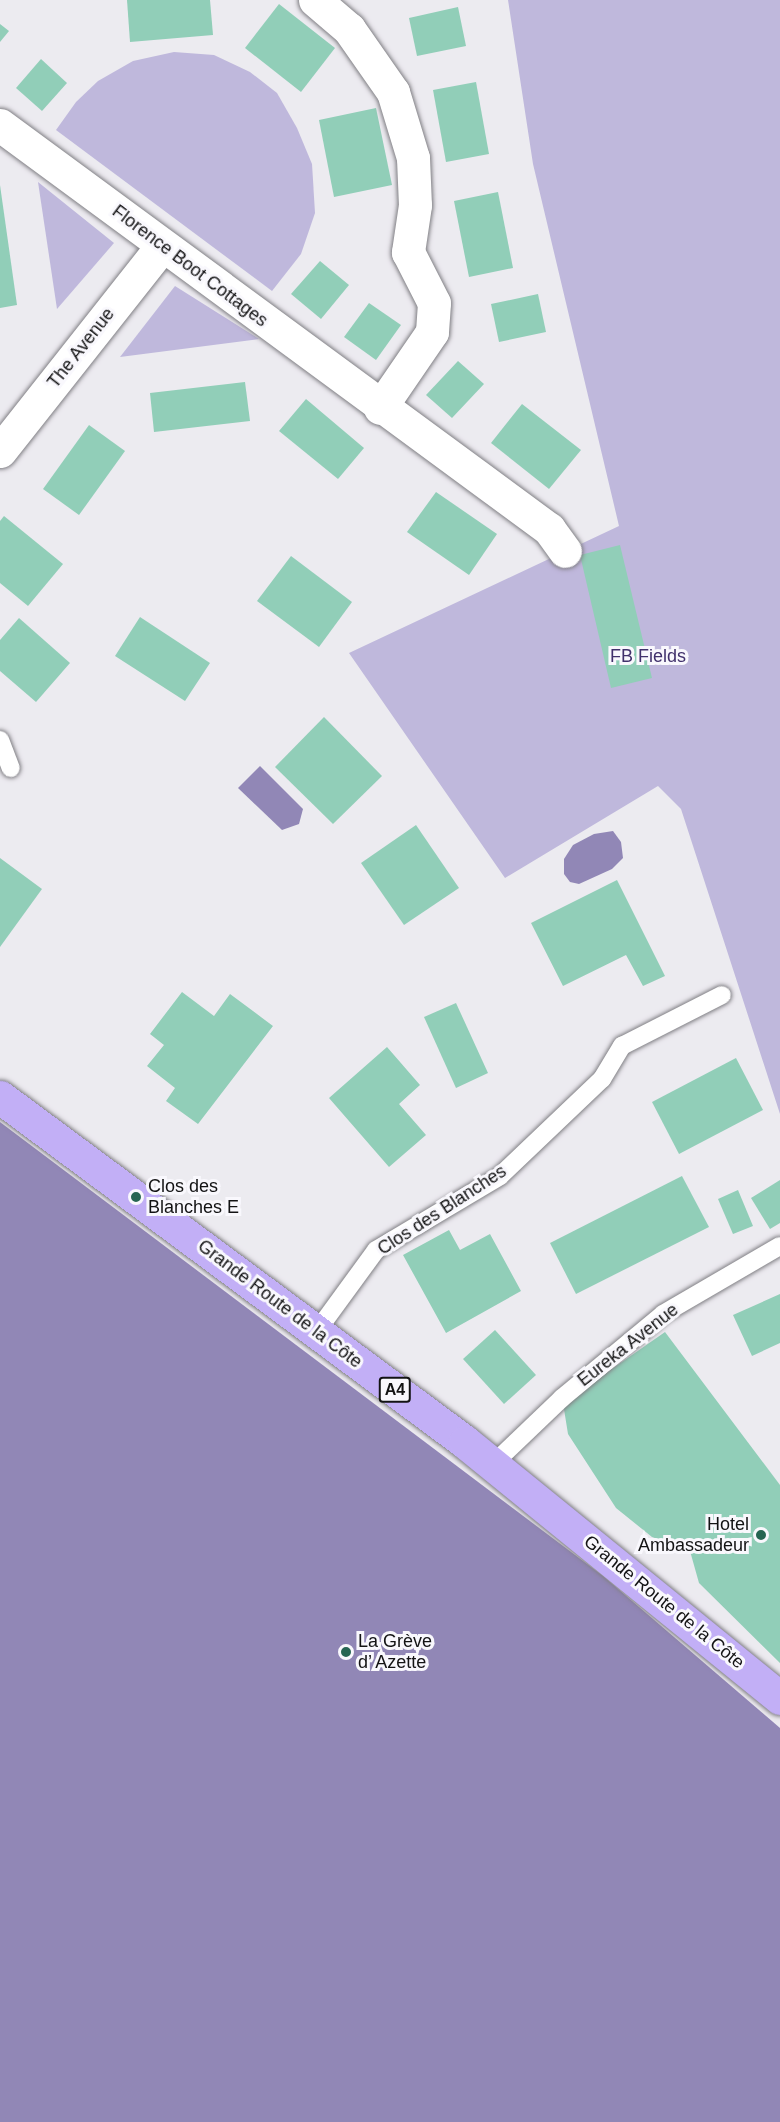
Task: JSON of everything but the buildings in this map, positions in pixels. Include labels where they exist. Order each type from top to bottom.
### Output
[{"type":"main road","name":"Grande Route de la Côte","points":[[0,1097],[317,1331],[492,1465],[649,1587],[780,1698]]},
{"type":"street","points":[[315,0],[349,29],[393,92],[413,158],[415,205],[408,252],[435,303],[432,332],[380,408]]},
{"type":"street","name":"Florence Boot Cottages","points":[[0,125],[380,408],[549,529],[565,551]]},
{"type":"street","name":"The Avenue","points":[[0,451],[162,246]]},
{"type":"lane","points":[[0,740],[11,768]]},
{"type":"lane","name":"Clos des Blanches","points":[[317,1331],[376,1250],[500,1176],[602,1079],[622,1046],[722,995]]},
{"type":"lane","name":"Eureka Avenue","points":[[492,1465],[562,1398],[663,1314],[780,1246]]},
{"type":"green space","name":"FB Fields","points":[[508,0],[780,0],[780,1114],[681,809],[658,786],[505,878],[349,653],[619,526],[533,164]]},
{"type":"green space","points":[[174,52],[214,55],[250,72],[277,93],[297,128],[312,164],[315,213],[301,254],[272,291],[56,130],[76,102],[98,81],[133,61]]},
{"type":"green space","points":[[38,182],[114,243],[57,309]]},
{"type":"green space","points":[[175,286],[259,339],[120,357]]},
{"type":"shaded area","points":[[260,766],[303,809],[299,824],[282,830],[238,788]]},
{"type":"shaded area","points":[[613,831],[621,842],[623,858],[612,869],[579,884],[570,882],[564,874],[564,859],[573,845],[594,834]]},
{"type":"shaded area","name":"La Grève d’ Azette","points":[[0,1122],[603,1576],[780,1728],[780,2122],[0,2122]]},
{"type":"place","name":"Clos des Blanches E","points":[[136,1197]]},
{"type":"place","name":"Hotel Ambassadeur","points":[[761,1535]]},
{"type":"place","name":"La Grève d’ Azette","points":[[346,1652]]}]
